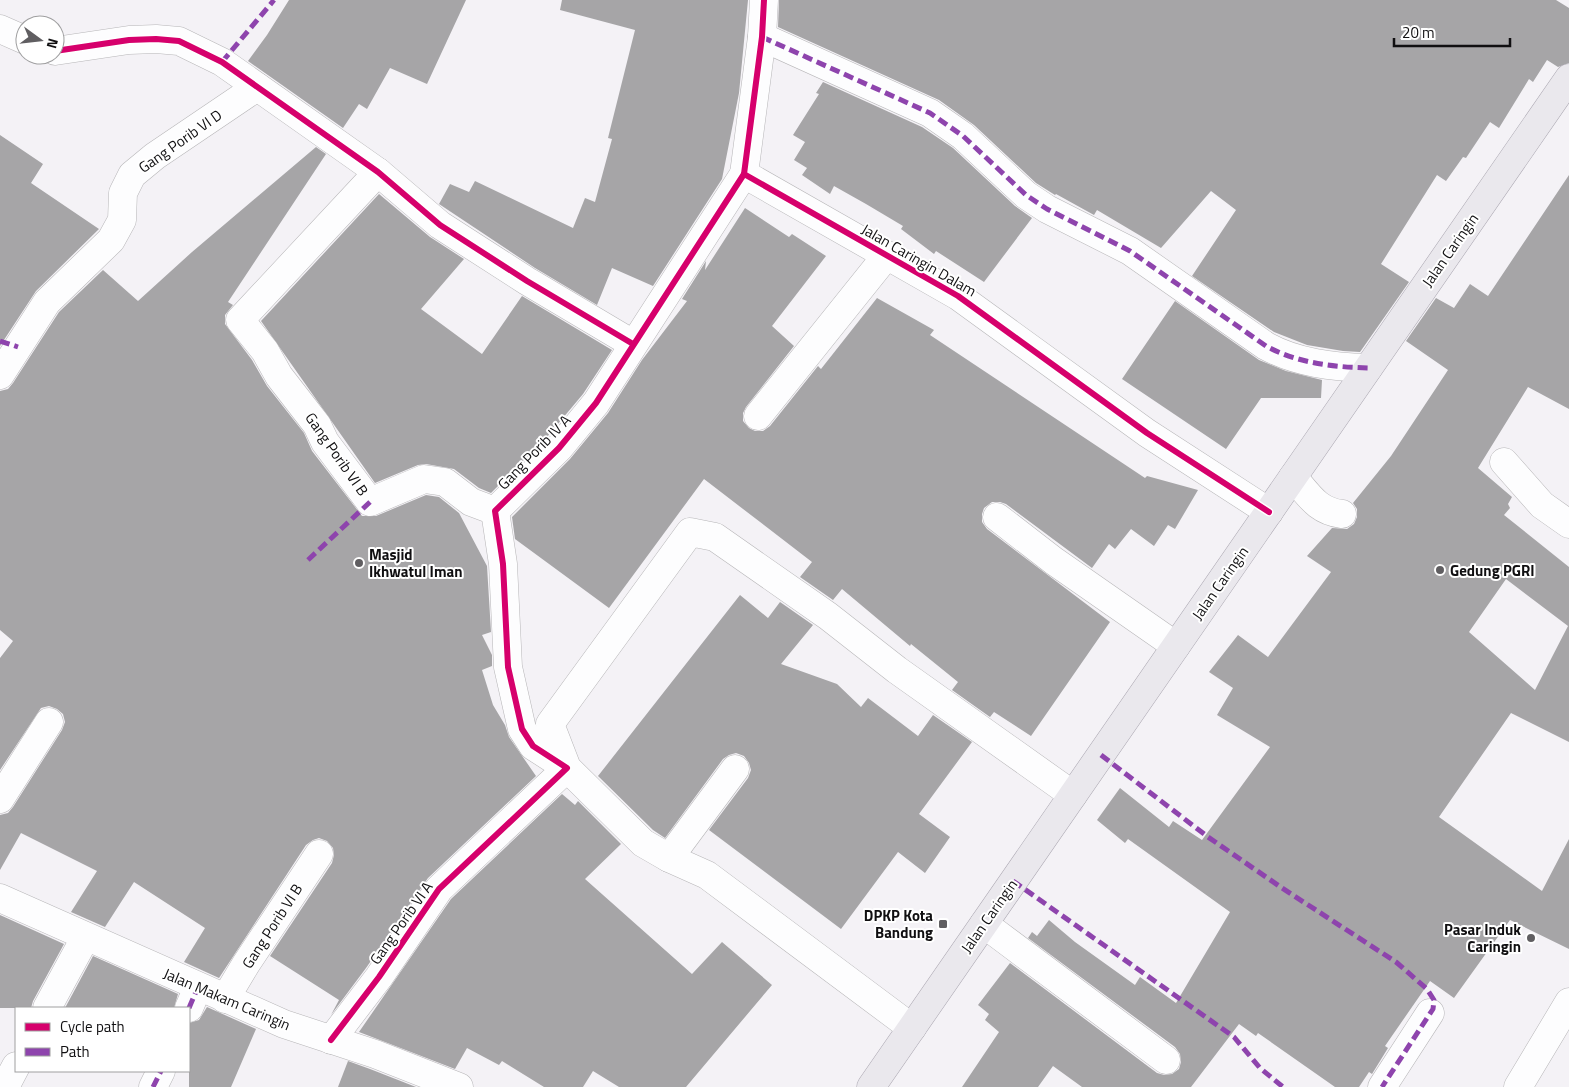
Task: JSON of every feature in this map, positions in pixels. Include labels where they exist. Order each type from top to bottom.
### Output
[{"type":"main road","name":"Jalan Caringin","points":[[871,1087],[1569,78]]},
{"type":"street","points":[[744,174],[762,37],[764,0]]},
{"type":"street","points":[[0,29],[15,36]]},
{"type":"street","points":[[762,37],[930,113],[963,136],[1026,195],[1047,209],[1130,251],[1266,346],[1289,357],[1339,367],[1368,368]]},
{"type":"street","points":[[65,49],[129,40],[179,41],[222,62],[378,172],[440,225],[520,277],[633,344]]},
{"type":"street","name":"Gang Porib VI D","points":[[0,375],[47,302],[111,240],[122,220],[123,193],[132,175],[155,156],[258,87]]},
{"type":"street","name":"Gang Porib VI B","points":[[378,172],[240,320],[265,351],[279,376],[317,425],[325,442],[370,502],[424,480],[445,482],[471,502],[495,511]]},
{"type":"street","name":"Jalan Caringin Dalam","points":[[744,174],[958,296],[1147,433],[1269,512]]},
{"type":"street","name":"Gang Porib IV A","points":[[744,174],[596,403],[565,441],[495,511],[503,564],[508,667],[522,729],[533,746],[566,768],[643,843],[669,858],[707,875],[912,1028]]},
{"type":"street","points":[[758,416],[887,255]]},
{"type":"street","points":[[1504,462],[1542,506],[1569,524]]},
{"type":"street","points":[[1293,477],[1320,507],[1328,512],[1342,514]]},
{"type":"street","points":[[997,517],[1054,561],[1176,646]]},
{"type":"street","points":[[566,768],[550,724],[690,532],[715,537],[828,616],[896,670],[1073,795]]},
{"type":"street","points":[[0,799],[49,722]]},
{"type":"street","name":"Gang Porib VI A","points":[[331,1040],[379,976],[439,889],[566,768]]},
{"type":"street","points":[[669,858],[735,769]]},
{"type":"street","name":"Gang Porib VI B","points":[[225,999],[319,854]]},
{"type":"street","name":"Jalan Makam Caringin","points":[[0,898],[85,938],[193,998],[225,999],[284,1024],[375,1054],[459,1087]]},
{"type":"street","points":[[984,924],[1166,1060]]},
{"type":"street","points":[[48,1007],[85,938]]},
{"type":"street","points":[[1382,1087],[1430,1013]]},
{"type":"street","points":[[1518,1087],[1565,1021]]},
{"type":"street","points":[[5,1087],[15,1068]]},
{"type":"street","points":[[153,1087],[160,1072]]},
{"type":"building","points":[[289,0],[466,0],[427,84],[390,68],[367,109],[359,104],[343,128],[248,61]]},
{"type":"building","points":[[562,0],[748,0],[739,93],[722,179],[653,286],[612,268],[597,305],[535,268],[439,204],[450,184],[469,192],[475,181],[573,228],[585,198],[595,202],[612,139],[608,138],[635,30],[560,10]]},
{"type":"building","points":[[779,0],[1556,0],[1569,8],[1569,63],[1558,67],[1547,60],[1533,82],[1529,79],[1499,128],[1490,122],[1466,158],[1463,157],[1446,181],[1437,175],[1381,264],[1409,282],[1360,352],[1343,351],[1307,345],[1274,332],[1192,276],[1236,210],[1211,191],[1161,248],[1097,210],[1094,215],[1036,183],[974,125],[939,100],[778,27]]},
{"type":"building","points":[[823,82],[922,127],[953,148],[1015,206],[1032,218],[984,282],[936,251],[934,254],[901,229],[903,226],[866,204],[834,186],[830,194],[802,175],[807,168],[794,160],[805,142],[793,135],[819,94],[816,93]]},
{"type":"building","points":[[0,135],[43,164],[31,183],[99,229],[36,291],[0,346]]},
{"type":"building","points":[[316,147],[326,154],[228,302],[233,305],[225,315],[225,324],[252,360],[267,386],[304,433],[312,451],[362,516],[376,516],[426,495],[439,497],[459,513],[487,566],[491,632],[482,635],[492,655],[492,666],[482,670],[493,705],[505,725],[509,737],[536,776],[428,878],[331,1015],[339,1000],[270,956],[332,863],[333,848],[327,841],[319,838],[306,845],[219,978],[184,962],[205,928],[134,882],[105,927],[71,912],[97,871],[21,833],[0,870],[0,815],[8,813],[13,807],[62,730],[65,722],[63,714],[57,709],[49,706],[41,708],[0,770],[0,658],[13,641],[0,630],[0,391],[8,389],[13,383],[59,312],[103,270],[138,301],[192,252]]},
{"type":"building","points":[[1569,175],[1569,409],[1528,387],[1478,468],[1512,497],[1508,504],[1510,508],[1504,515],[1569,567],[1569,742],[1511,713],[1439,817],[1542,891],[1569,839],[1569,949],[1510,920],[1454,998],[1430,981],[1385,1046],[1388,1048],[1372,1074],[1369,1072],[1359,1087],[1335,1087],[1258,1033],[1256,1036],[1239,1024],[1191,1087],[1082,1087],[1053,1066],[1038,1087],[962,1087],[999,1032],[985,1020],[989,1014],[978,1005],[1010,963],[1157,1073],[1164,1075],[1172,1074],[1179,1069],[1181,1062],[1180,1054],[1175,1047],[1028,938],[1032,932],[1037,936],[1049,920],[1075,942],[1135,985],[1140,977],[1176,1003],[1230,912],[1128,839],[1125,843],[1097,820],[1120,788],[1169,827],[1173,821],[1202,840],[1270,747],[1217,715],[1233,688],[1209,672],[1238,635],[1268,657],[1331,572],[1307,556],[1332,528],[1347,529],[1354,524],[1357,517],[1357,509],[1353,503],[1391,456],[1448,370],[1406,341],[1436,298],[1454,308],[1470,284],[1488,296]],"holes":[[[1506,579],[1568,626],[1535,690],[1469,632]]]},
{"type":"building","points":[[379,194],[430,237],[464,259],[421,309],[482,354],[522,296],[612,350],[583,394],[547,437],[491,493],[479,488],[454,469],[426,464],[418,465],[375,483],[261,321]]},
{"type":"building","points":[[745,208],[789,237],[792,234],[826,256],[772,326],[794,346],[746,407],[743,413],[743,421],[749,428],[755,431],[763,431],[770,426],[818,366],[821,369],[877,298],[934,330],[930,335],[1145,478],[1147,476],[1198,490],[1175,529],[1168,525],[1154,546],[1131,529],[1115,549],[1109,544],[1092,568],[1006,504],[992,502],[984,508],[982,522],[987,529],[1110,622],[1031,736],[994,712],[990,717],[952,690],[958,682],[911,644],[910,646],[842,589],[833,600],[800,577],[812,562],[704,479],[609,608],[515,539],[512,517],[570,459],[608,413],[642,360],[687,301],[682,299],[706,261],[705,270]]},
{"type":"building","points":[[1175,301],[1259,360],[1286,371],[1322,380],[1321,398],[1261,398],[1226,449],[1122,379]]},
{"type":"building","points":[[740,595],[768,618],[780,602],[813,625],[781,664],[837,684],[861,707],[868,698],[918,736],[933,715],[972,742],[919,814],[950,837],[925,873],[898,852],[841,929],[709,830],[748,778],[751,770],[744,756],[736,753],[723,759],[665,838],[653,830],[598,776]]},
{"type":"building","points":[[562,794],[575,805],[578,801],[621,844],[585,879],[692,974],[722,942],[772,985],[686,1087],[619,1087],[593,1071],[583,1087],[544,1087],[502,1061],[499,1065],[467,1048],[455,1069],[359,1032],[451,899]]},
{"type":"building","points":[[0,915],[64,944],[31,1007],[0,1008]]},
{"type":"building","points":[[93,956],[178,994],[174,1007],[66,1007]]},
{"type":"building","points":[[207,1007],[256,1029],[231,1087],[189,1087],[190,1023],[199,1020]]},
{"type":"building","points":[[348,1061],[370,1069],[416,1087],[338,1087]]},
{"type":"marked path","points":[[222,62],[274,0]]},
{"type":"marked path","points":[[762,37],[930,113],[963,136],[1026,195],[1047,209],[1130,251],[1266,346],[1278,352],[1315,363],[1368,368]]},
{"type":"marked path","points":[[0,341],[18,347]]},
{"type":"marked path","points":[[308,560],[370,502]]},
{"type":"marked path","points":[[1101,755],[1208,837],[1396,962],[1427,989],[1434,1000],[1433,1009],[1382,1087]]},
{"type":"marked path","points":[[1013,881],[1234,1037],[1260,1068],[1283,1087]]},
{"type":"marked path","points":[[189,1007],[198,987]]},
{"type":"marked path","points":[[153,1087],[160,1072]]},
{"type":"cycle path","points":[[764,0],[762,37],[744,174],[958,296],[1147,433],[1269,512]]},
{"type":"cycle path","points":[[65,50],[129,40],[156,39],[179,41],[222,62],[378,172],[440,225],[527,281],[633,344]]},
{"type":"cycle path","points":[[331,1040],[379,977],[439,889],[567,768],[533,746],[522,729],[508,667],[503,564],[495,511],[559,448],[596,403],[744,174]]},
{"type":"place","name":"Masjid Ikhwatul Iman","points":[[359,563]]},
{"type":"place","name":"Gedung PGRI","points":[[1440,570]]},
{"type":"place","name":"DPKP Kota Bandung","points":[[943,924]]},
{"type":"place","name":"Pasar Induk Caringin","points":[[1531,938]]}]
